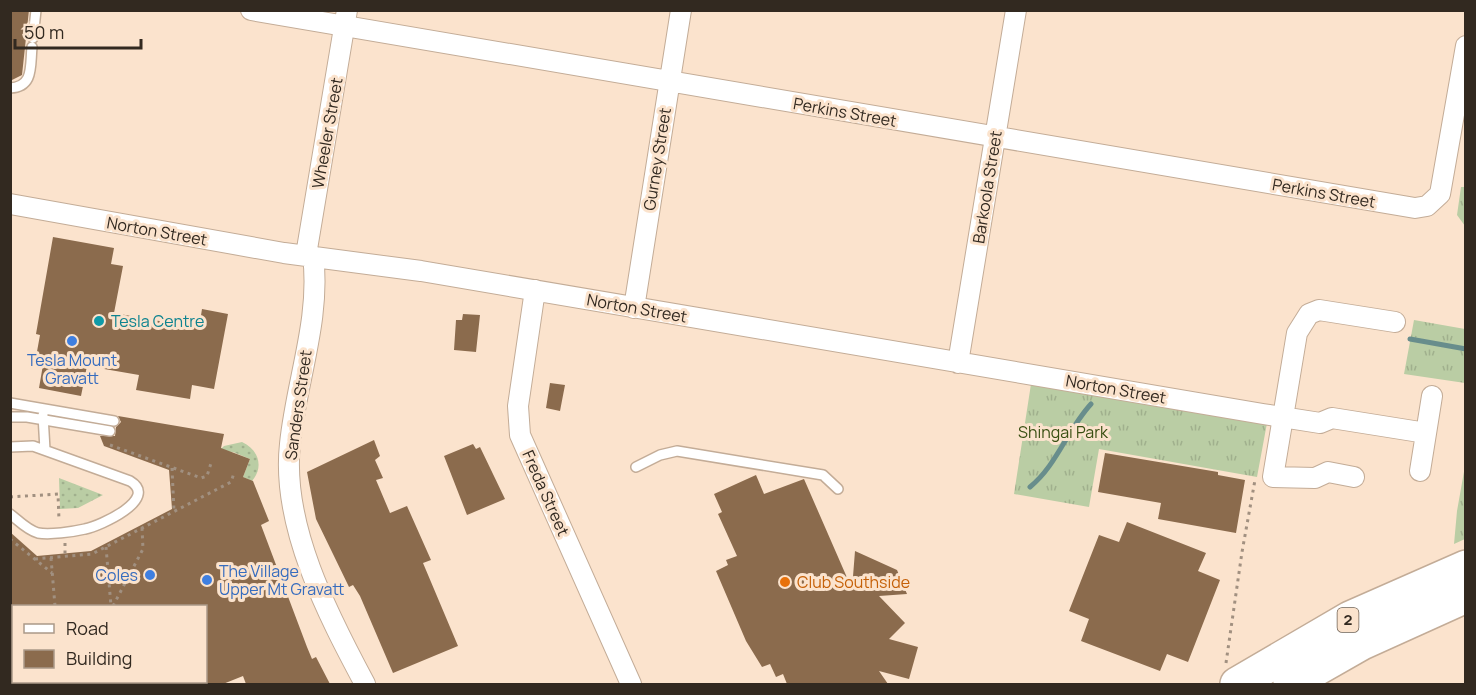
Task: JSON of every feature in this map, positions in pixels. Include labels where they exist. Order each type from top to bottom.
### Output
[{"type":"highway","name":"2","points":[[1232,676],[1350,618],[1466,567]]},
{"type":"highway","name":"2","points":[[1290,684],[1362,643],[1466,596]]},
{"type":"street","name":"Perkins Street","points":[[251,10],[346,18],[670,82],[1414,208],[1427,206],[1437,200],[1443,180],[1466,46]]},
{"type":"street","name":"Gurney Street","points":[[634,308],[681,10]]},
{"type":"street","name":"Barkoola Street","points":[[958,363],[1016,10]]},
{"type":"street","name":"Wheeler Street","points":[[310,255],[346,18]]},
{"type":"street","name":"Norton Street","points":[[10,204],[310,255],[535,290],[1263,414],[1320,423],[1332,418],[1426,433]]},
{"type":"street","name":"Sanders Street","points":[[310,255],[316,286],[290,442],[290,490],[299,533],[319,587],[364,684]]},
{"type":"street","name":"Freda Street","points":[[535,290],[518,406],[520,435],[631,684]]},
{"type":"street","points":[[1354,477],[1328,472],[1315,478],[1273,477],[1297,333],[1309,314],[1319,310],[1395,322]]},
{"type":"street","points":[[1420,471],[1432,396]]},
{"type":"lane","points":[[10,88],[23,86],[28,81],[36,10]]},
{"type":"lane","points":[[10,404],[42,407],[114,421]]},
{"type":"lane","points":[[42,407],[45,450]]},
{"type":"lane","points":[[10,417],[110,431]]},
{"type":"lane","points":[[10,447],[33,446],[130,481],[140,490],[139,499],[130,507],[83,530],[38,533],[10,514]]},
{"type":"lane","points":[[636,467],[660,455],[676,451],[823,475],[838,489]]},
{"type":"path","points":[[105,443],[201,478],[207,476],[212,460]]},
{"type":"path","points":[[172,468],[174,511]]},
{"type":"path","points":[[35,559],[92,554],[231,482],[234,473]]},
{"type":"path","points":[[1232,676],[1242,552],[1255,479]]},
{"type":"path","points":[[10,497],[58,494],[60,525]]},
{"type":"path","points":[[113,605],[143,549],[142,528]]},
{"type":"path","points":[[65,538],[65,556]]},
{"type":"path","points":[[10,539],[52,573]]},
{"type":"path","points":[[106,547],[112,605]]},
{"type":"path","points":[[51,558],[55,605]]},
{"type":"green space","points":[[1461,187],[1465,187],[1465,226],[1457,215]]},
{"type":"green space","points":[[1414,320],[1465,329],[1465,383],[1404,374]]},
{"type":"green space","name":"Shingai Park","points":[[1031,384],[1267,423],[1257,477],[1099,449],[1089,507],[1014,494]]},
{"type":"green space","points":[[242,442],[248,445],[258,459],[258,470],[252,481],[243,477],[250,459],[233,452],[219,451],[224,446]]},
{"type":"green space","points":[[1465,466],[1465,539],[1454,544],[1457,511]]},
{"type":"green space","points":[[59,478],[103,495],[78,508],[60,509]]},
{"type":"building","points":[[10,10],[29,10],[22,75],[10,81]]},
{"type":"building","name":"Tesla Centre","points":[[53,237],[114,248],[111,264],[123,266],[114,313],[199,328],[202,309],[228,314],[214,389],[192,385],[190,399],[136,390],[139,375],[87,366],[81,396],[39,388],[44,359],[36,357],[40,335],[36,334]]},
{"type":"building","points":[[463,314],[480,315],[476,352],[454,350],[456,320],[462,320]]},
{"type":"building","points":[[550,383],[565,385],[560,411],[546,408]]},
{"type":"building","points":[[118,416],[224,434],[221,448],[250,459],[243,477],[253,481],[269,521],[261,525],[307,647],[312,659],[316,657],[330,684],[246,684],[243,676],[223,684],[206,684],[207,605],[10,606],[10,532],[37,556],[91,551],[172,509],[169,470],[104,446],[100,436],[115,436],[116,427],[121,422]]},
{"type":"building","points":[[374,440],[380,456],[375,460],[383,478],[376,480],[390,513],[407,506],[431,560],[423,563],[458,646],[393,673],[360,596],[353,585],[349,587],[316,519],[307,472]]},
{"type":"building","points":[[473,444],[476,449],[480,447],[505,499],[467,515],[444,456]]},
{"type":"building","points":[[1105,453],[1218,472],[1218,475],[1245,480],[1236,533],[1158,519],[1161,503],[1098,492]]},
{"type":"building","name":"Club Southside","points":[[756,475],[764,494],[804,479],[852,589],[855,551],[897,570],[907,594],[879,596],[905,623],[889,639],[918,647],[909,679],[879,671],[888,684],[787,684],[783,674],[776,677],[770,664],[762,667],[746,641],[716,571],[728,565],[726,560],[737,556],[718,514],[722,512],[714,494]]},
{"type":"building","points":[[1127,522],[1206,553],[1198,571],[1220,580],[1188,662],[1167,654],[1160,671],[1081,641],[1089,619],[1069,611],[1099,535],[1119,542]]},
{"type":"waterway","points":[[1410,339],[1466,349]]},
{"type":"waterway","points":[[1030,487],[1048,468],[1091,404]]},
{"type":"place","name":"Tesla Centre","points":[[99,321]]},
{"type":"place","name":"Tesla Mount Gravatt","points":[[72,341]]},
{"type":"place","name":"Coles","points":[[150,575]]},
{"type":"place","name":"The Village Upper Mt Gravatt","points":[[207,580]]},
{"type":"place","name":"Club Southside","points":[[785,582]]}]
